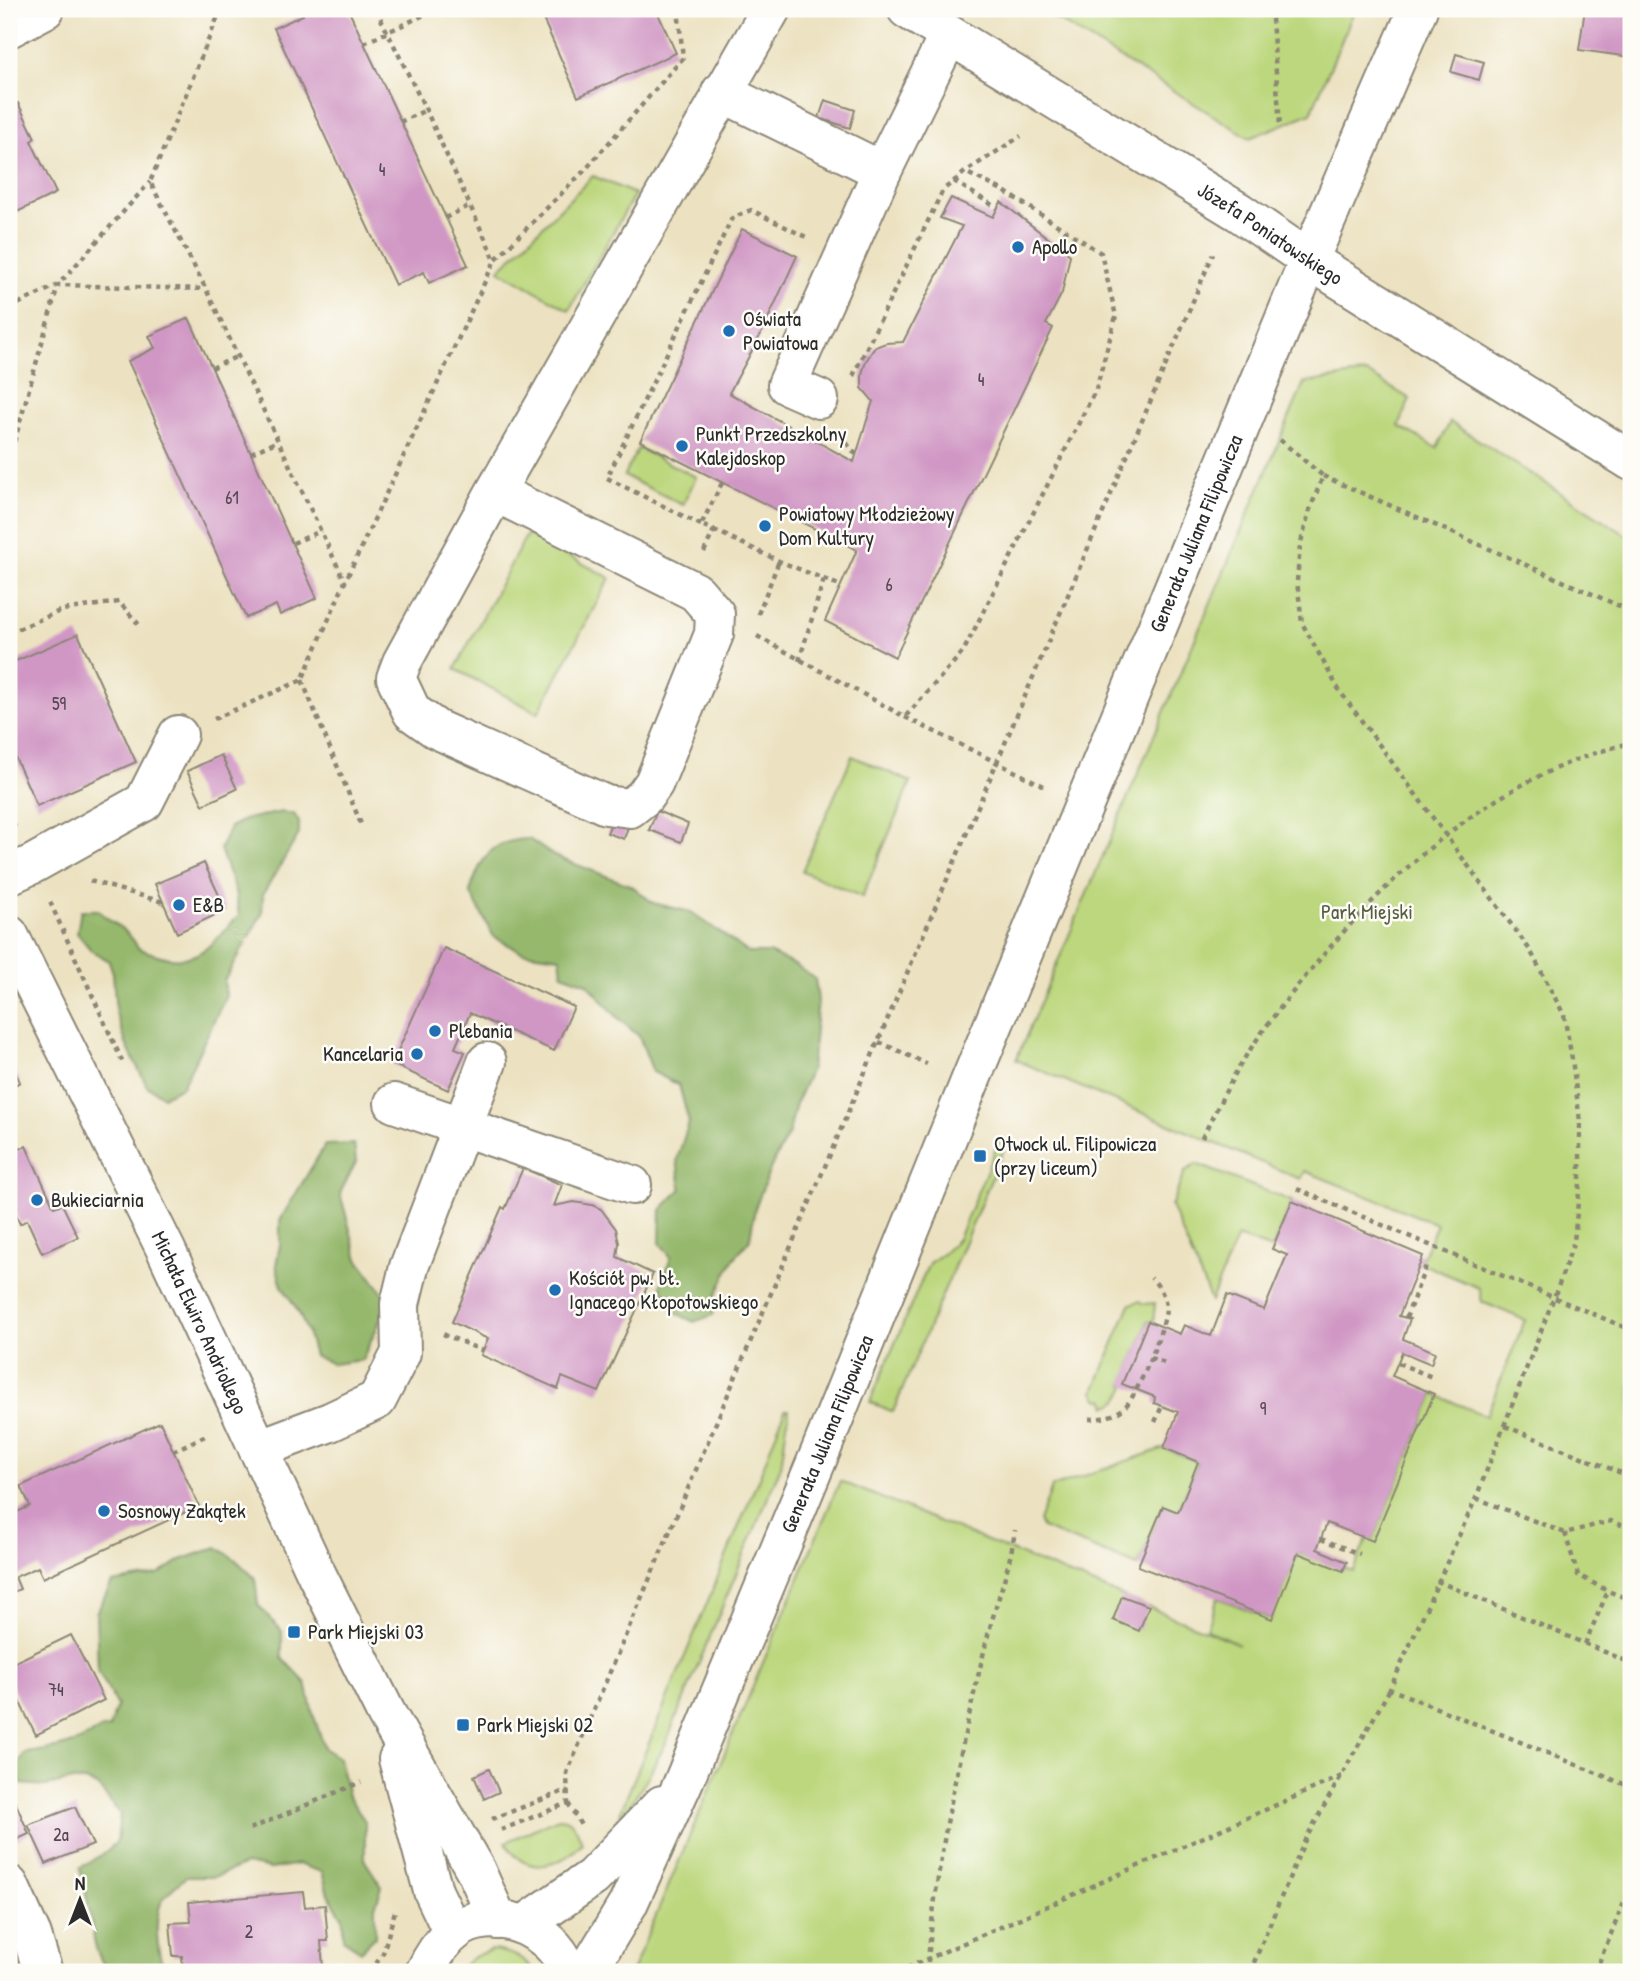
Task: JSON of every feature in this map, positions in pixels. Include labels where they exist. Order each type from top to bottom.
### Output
[{"type":"main road","points":[[9,28],[45,9]]},
{"type":"main road","points":[[495,492],[696,592],[715,614],[714,634],[654,783],[644,797],[630,808],[606,805],[436,729],[412,712],[397,678],[402,662],[495,492],[721,92],[771,9]]},
{"type":"main road","name":"Józefa Poniatowskiego","points":[[907,9],[1239,212],[1309,260],[1631,461]]},
{"type":"main road","name":"Generała Juliana Filipowicza","points":[[587,1972],[628,1904],[683,1783],[1309,260],[1418,9]]},
{"type":"main road","points":[[828,415],[787,385],[882,171],[948,35]]},
{"type":"main road","points":[[721,92],[882,171]]},
{"type":"main road","points":[[21,869],[144,802],[178,735]]},
{"type":"main road","name":"Michała Elwiro Andriollego","points":[[9,935],[166,1250],[317,1575],[386,1713],[476,1871],[511,1922]]},
{"type":"main road","points":[[258,1449],[330,1422],[377,1400],[401,1353],[400,1304],[409,1267],[487,1062]]},
{"type":"main road","points":[[394,1103],[632,1185]]},
{"type":"main road","name":"Michała Elwiro Andriollego","points":[[386,1713],[433,1891],[453,1933]]},
{"type":"main road","points":[[511,1922],[593,1877],[683,1783]]},
{"type":"main road","points":[[9,1885],[32,1936],[43,1972]]},
{"type":"main road","points":[[425,1972],[436,1950],[453,1933],[475,1921],[511,1922],[551,1942],[568,1972]]},
{"type":"path","points":[[9,308],[58,285],[150,182],[221,9]]},
{"type":"path","points":[[376,9],[495,260]]},
{"type":"path","points":[[364,43],[437,9]]},
{"type":"path","points":[[178,735],[302,680],[495,260],[586,169],[683,58],[678,9]]},
{"type":"path","points":[[1269,9],[1280,125]]},
{"type":"path","points":[[400,122],[426,110]]},
{"type":"path","points":[[852,378],[943,190],[965,172],[1021,136]]},
{"type":"path","points":[[905,717],[963,652],[1096,389],[1116,316],[1101,253],[1004,191],[965,172]]},
{"type":"path","points":[[954,181],[997,208]]},
{"type":"path","points":[[150,182],[206,289],[345,582]]},
{"type":"path","points":[[445,218],[469,206]]},
{"type":"path","points":[[813,240],[751,210],[732,218],[607,478],[701,525],[841,586]]},
{"type":"path","points":[[585,1833],[568,1803],[567,1773],[1213,254]]},
{"type":"path","points":[[58,285],[206,289]]},
{"type":"path","points":[[9,461],[58,285]]},
{"type":"path","points":[[212,368],[238,356]]},
{"type":"path","points":[[828,415],[857,456]]},
{"type":"path","points":[[1269,435],[1324,476],[1631,611]]},
{"type":"path","points":[[251,453],[278,441]]},
{"type":"path","points":[[1250,1972],[1305,1840],[1390,1689],[1476,1498],[1574,1241],[1580,1183],[1580,1121],[1564,1015],[1530,950],[1339,690],[1302,623],[1297,581],[1300,546],[1309,512],[1324,476]]},
{"type":"path","points":[[701,525],[722,483]]},
{"type":"path","points":[[688,588],[714,530]]},
{"type":"path","points":[[293,543],[321,531]]},
{"type":"path","points":[[756,621],[779,561]]},
{"type":"path","points":[[799,661],[824,579]]},
{"type":"path","points":[[9,633],[62,610],[119,602],[142,628]]},
{"type":"path","points":[[751,633],[905,717],[1046,787]]},
{"type":"path","points":[[302,680],[361,824]]},
{"type":"path","points":[[1202,1138],[1240,1067],[1290,994],[1388,883],[1445,835],[1513,789],[1598,751],[1631,743]]},
{"type":"path","points":[[21,869],[163,902]]},
{"type":"path","points":[[879,1042],[927,1064]]},
{"type":"path","points":[[1297,1189],[1631,1330]]},
{"type":"path","points":[[1406,1318],[1426,1266]]},
{"type":"path","points":[[1089,1419],[1103,1418],[1124,1408],[1137,1390],[1166,1312],[1162,1294],[1151,1278]]},
{"type":"path","points":[[443,1334],[483,1351]]},
{"type":"path","points":[[1150,1358],[1168,1364]]},
{"type":"path","points":[[1398,1363],[1432,1377]]},
{"type":"path","points":[[1155,1422],[1161,1406]]},
{"type":"path","points":[[1505,1426],[1631,1477]]},
{"type":"path","points":[[173,1451],[209,1434]]},
{"type":"path","points":[[1476,1498],[1565,1533],[1611,1521],[1631,1529]]},
{"type":"path","points":[[928,1972],[936,1884],[952,1797],[987,1641],[1012,1552],[1015,1530]]},
{"type":"path","points":[[1565,1533],[1578,1575],[1631,1600]]},
{"type":"path","points":[[1321,1539],[1360,1554]]},
{"type":"path","points":[[1437,1581],[1631,1663]]},
{"type":"path","points":[[1585,1644],[1608,1591]]},
{"type":"path","points":[[1390,1689],[1631,1787]]},
{"type":"path","points":[[898,1972],[1148,1864],[1342,1776]]},
{"type":"path","points":[[250,1829],[369,1779]]},
{"type":"path","points":[[497,1831],[568,1803]]},
{"type":"path","points":[[1595,1972],[1631,1886]]},
{"type":"green space","points":[[1040,9],[1355,9],[1311,113],[1250,138]]},
{"type":"green space","points":[[593,176],[635,194],[569,310],[499,270]]},
{"type":"green space","name":"Park Miejski","points":[[1367,373],[1410,399],[1399,426],[1437,448],[1450,422],[1631,538],[1631,1972],[632,1972],[840,1481],[1239,1644],[1206,1629],[1218,1598],[1271,1619],[1298,1553],[1353,1571],[1367,1538],[1373,1540],[1434,1394],[1486,1416],[1525,1320],[1482,1302],[1479,1288],[1420,1263],[1437,1224],[1305,1171],[1301,1179],[1016,1060],[1304,383]]},
{"type":"green space","points":[[638,448],[696,477],[683,505],[624,476]]},
{"type":"green space","points":[[527,534],[610,578],[538,713],[455,669]]},
{"type":"green space","points":[[852,756],[911,782],[862,897],[802,871]]},
{"type":"green space","points":[[282,812],[294,814],[299,822],[299,834],[263,894],[262,914],[224,981],[226,996],[182,1087],[163,1096],[147,1086],[127,1046],[116,1013],[113,973],[109,961],[91,950],[77,933],[81,910],[98,910],[125,932],[138,948],[172,958],[195,955],[216,940],[239,915],[235,891],[220,849],[230,827],[246,819]]},
{"type":"green space","points":[[529,839],[554,856],[632,886],[653,903],[691,912],[749,953],[769,953],[795,965],[815,979],[818,1000],[811,1069],[796,1103],[789,1133],[771,1167],[755,1208],[750,1239],[733,1260],[716,1295],[713,1315],[694,1322],[674,1312],[661,1286],[671,1257],[660,1243],[661,1210],[681,1189],[677,1160],[689,1122],[679,1085],[653,1072],[639,1036],[620,1020],[587,983],[562,974],[560,957],[522,952],[494,937],[470,892],[478,870],[489,853],[505,843]]},
{"type":"green space","points":[[999,1141],[1006,1144],[893,1412],[870,1402],[929,1263],[958,1239]]},
{"type":"green space","points":[[354,1144],[356,1162],[340,1193],[358,1259],[389,1301],[362,1360],[333,1364],[314,1356],[298,1311],[282,1286],[276,1265],[280,1245],[280,1220],[325,1145]]},
{"type":"green space","points":[[1196,1164],[1292,1201],[1272,1249],[1237,1237],[1211,1301],[1171,1206],[1185,1172]]},
{"type":"green space","points":[[1140,1301],[1144,1304],[1155,1303],[1153,1323],[1148,1321],[1123,1384],[1126,1386],[1121,1396],[1107,1406],[1105,1400],[1098,1399],[1094,1391],[1130,1304]]},
{"type":"green space","points":[[785,1410],[789,1410],[781,1466],[664,1747],[642,1787],[615,1825],[760,1475]]},
{"type":"green space","points":[[1164,1448],[1198,1462],[1178,1512],[1163,1507],[1138,1566],[1042,1528],[1039,1521],[1052,1487]]},
{"type":"green space","points":[[217,1547],[255,1578],[258,1605],[282,1631],[282,1658],[306,1683],[325,1749],[339,1758],[348,1796],[365,1821],[365,1861],[382,1887],[375,1907],[375,1937],[361,1951],[343,1939],[343,1918],[328,1894],[322,1872],[298,1864],[271,1869],[246,1864],[214,1877],[186,1877],[164,1898],[158,1913],[157,1931],[160,1957],[166,1972],[109,1972],[96,1948],[80,1867],[103,1854],[117,1842],[120,1814],[98,1786],[85,1781],[68,1781],[46,1786],[21,1784],[17,1766],[25,1753],[66,1746],[109,1728],[117,1706],[98,1671],[96,1613],[112,1583],[158,1575],[181,1560]]},
{"type":"green space","points":[[558,1818],[571,1822],[582,1843],[563,1859],[532,1865],[522,1861],[506,1842]]},
{"type":"green space","points":[[492,1950],[516,1956],[526,1962],[534,1972],[458,1972],[473,1958]]},
{"type":"building","points":[[301,9],[348,9],[468,265],[429,283],[424,272],[395,285],[274,28],[303,15]]},
{"type":"building","points":[[656,9],[676,53],[578,97],[539,10]]},
{"type":"building","points":[[1585,9],[1631,9],[1631,57],[1579,50]]},
{"type":"building","points":[[1456,54],[1484,62],[1479,80],[1451,72]]},
{"type":"building","points":[[825,100],[855,110],[850,128],[819,118]]},
{"type":"building","points":[[18,103],[35,138],[31,141],[56,193],[9,216],[9,107]]},
{"type":"building","points":[[951,198],[993,217],[1001,202],[1070,255],[1062,293],[1046,324],[1053,328],[895,657],[825,621],[857,550],[640,441],[742,229],[797,256],[760,336],[729,393],[854,462],[873,401],[862,388],[866,361],[875,347],[903,342],[962,226],[940,218]]},
{"type":"building","points":[[189,318],[317,598],[280,615],[276,605],[246,618],[128,361],[155,348],[149,336]]},
{"type":"building","points":[[78,634],[136,762],[37,806],[9,744],[9,664]]},
{"type":"building","points":[[221,755],[237,789],[203,805],[187,771]]},
{"type":"building","points":[[657,811],[688,824],[681,842],[649,830]]},
{"type":"building","points":[[612,821],[628,827],[624,839],[607,833]]},
{"type":"building","points":[[204,863],[226,910],[177,933],[155,884]]},
{"type":"building","name":"Plebania","points":[[444,948],[574,1007],[554,1051],[470,1013],[455,1048],[465,1052],[448,1090],[392,1064]]},
{"type":"building","points":[[9,1059],[20,1082],[9,1088]]},
{"type":"building","points":[[26,1146],[54,1207],[62,1204],[78,1237],[42,1253],[27,1220],[20,1224],[9,1199],[9,1154]]},
{"type":"building","name":"Kościół pw. bł. Ignacego Kłopotowskiego","points":[[523,1168],[562,1185],[554,1206],[574,1202],[601,1209],[616,1229],[619,1243],[617,1257],[653,1274],[599,1392],[562,1377],[558,1389],[481,1355],[488,1339],[452,1322],[502,1207],[505,1209]]},
{"type":"building","points":[[1292,1201],[1423,1256],[1399,1316],[1410,1319],[1403,1339],[1435,1352],[1431,1364],[1402,1352],[1392,1376],[1434,1394],[1373,1541],[1327,1523],[1317,1549],[1347,1562],[1343,1571],[1298,1553],[1272,1619],[1138,1566],[1163,1506],[1178,1512],[1198,1462],[1164,1448],[1178,1412],[1154,1403],[1155,1397],[1122,1384],[1148,1321],[1180,1334],[1184,1325],[1211,1336],[1227,1295],[1264,1310],[1287,1255],[1272,1249]]},
{"type":"building","name":"Sosnowy Zakątek","points":[[160,1422],[199,1506],[43,1578],[38,1567],[15,1577],[20,1589],[9,1594],[9,1516],[30,1506],[21,1486]]},
{"type":"building","points":[[1122,1596],[1149,1606],[1139,1631],[1113,1620]]},
{"type":"building","points":[[71,1635],[104,1700],[36,1735],[9,1681],[9,1665]]},
{"type":"building","points":[[489,1769],[499,1792],[484,1799],[474,1776]]},
{"type":"building","points":[[14,1799],[29,1834],[9,1843],[9,1802]]},
{"type":"building","points":[[75,1807],[93,1845],[46,1864],[28,1825]]},
{"type":"building","points":[[303,1892],[305,1907],[325,1905],[328,1941],[321,1941],[323,1967],[266,1972],[183,1972],[182,1956],[173,1956],[170,1923],[191,1922],[189,1902]]},
{"type":"place","name":"Apollo","points":[[1018,247]]},
{"type":"place","name":"Oświata Powiatowa","points":[[729,331]]},
{"type":"place","name":"Punkt Przedszkolny Kalejdoskop","points":[[682,446]]},
{"type":"place","name":"Powiatowy Młodzieżowy Dom Kultury","points":[[765,526]]},
{"type":"place","name":"E&B","points":[[179,905]]},
{"type":"place","name":"Plebania","points":[[435,1031]]},
{"type":"place","name":"Kancelaria","points":[[417,1054]]},
{"type":"place","name":"Otwock ul. Filipowicza (przy liceum)","points":[[980,1156]]},
{"type":"place","name":"Bukieciarnia","points":[[37,1200]]},
{"type":"place","name":"Kościół pw. bł. Ignacego Kłopotowskiego","points":[[555,1290]]},
{"type":"place","name":"Sosnowy Zakątek","points":[[104,1511]]},
{"type":"place","name":"Park Miejski 03","points":[[294,1632]]},
{"type":"place","name":"Park Miejski 02","points":[[463,1725]]}]
